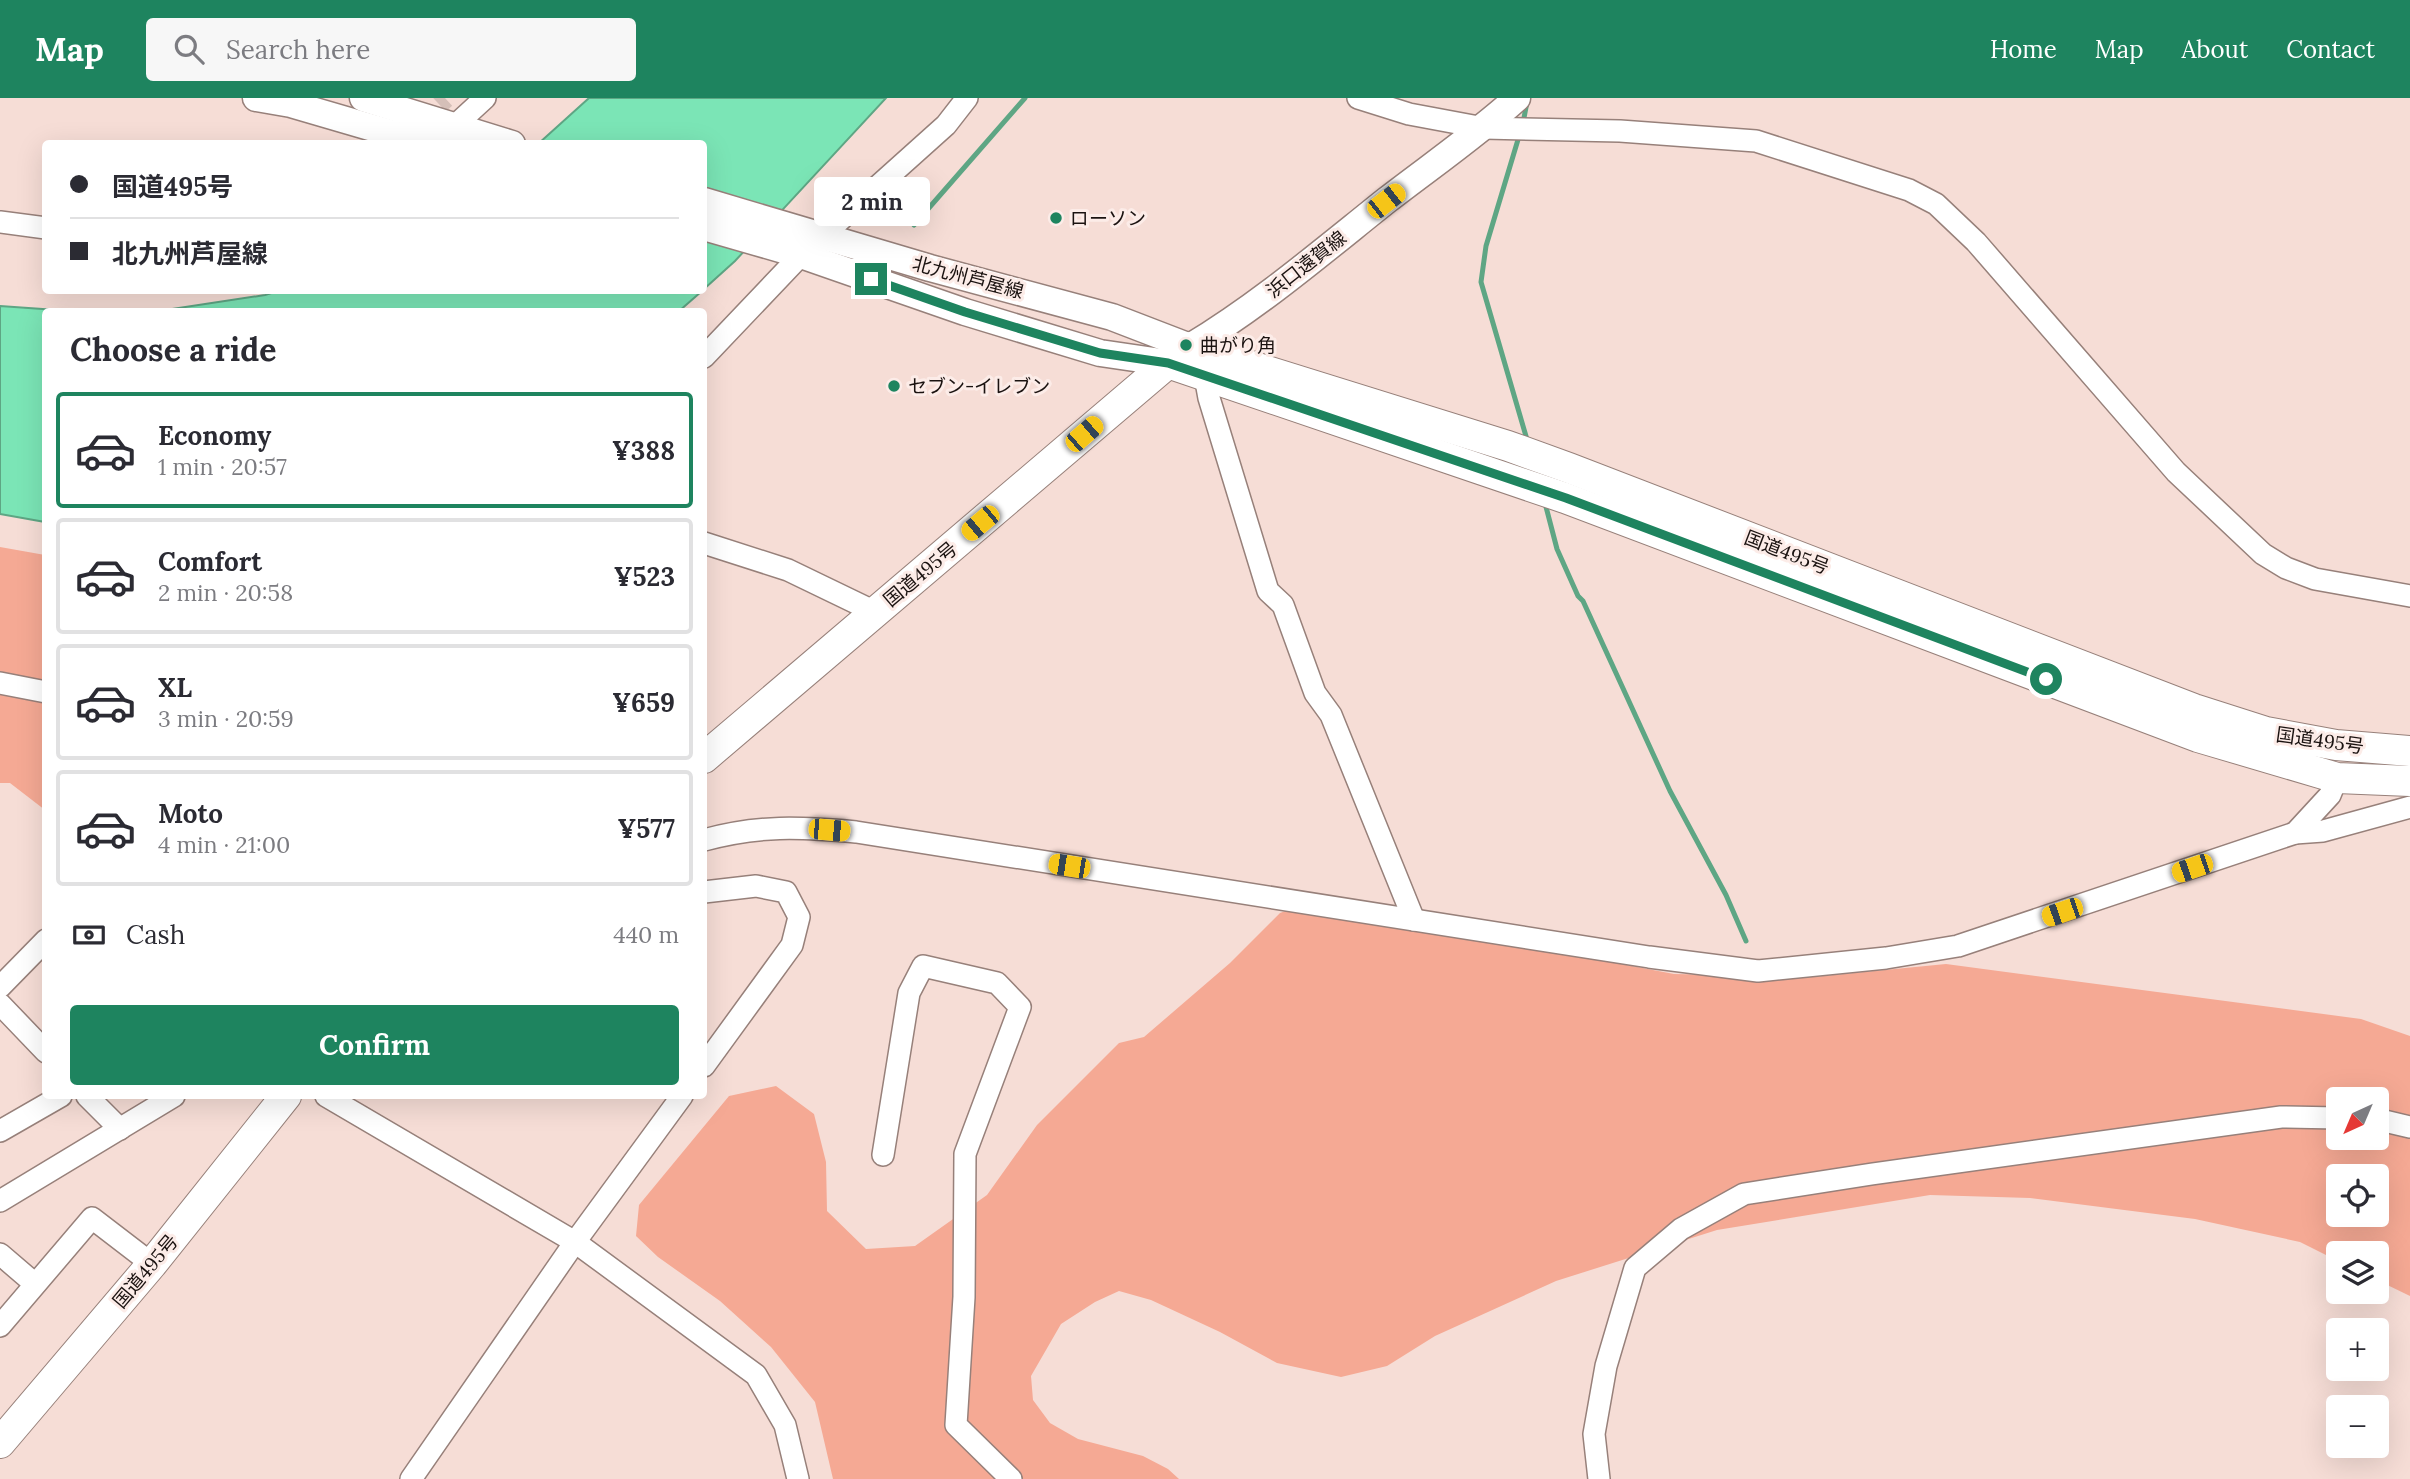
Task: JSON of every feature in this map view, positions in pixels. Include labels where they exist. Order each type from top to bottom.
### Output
[{"type":"highway","name":"国道495号","points":[[1179,355],[1205,376],[1566,498],[2198,737],[2337,778],[2410,780]]},
{"type":"highway","name":"国道495号","points":[[1179,355],[1508,446],[2194,709],[2266,732],[2336,746],[2410,751]]},
{"type":"highway","name":"国道495号","points":[[707,755],[1179,355]]},
{"type":"highway","name":"国道495号","points":[[0,1443],[152,1264],[284,1099]]},
{"type":"main road","points":[[256,98],[291,104],[414,140]]},
{"type":"main road","points":[[363,98],[454,134],[489,140]]},
{"type":"main road","name":"浜口遠賀線","points":[[1179,355],[1238,318],[1407,184],[1484,128],[1517,98]]},
{"type":"main road","name":"北九州芦屋線","points":[[707,202],[965,312],[1100,353],[1179,355]]},
{"type":"main road","name":"北九州芦屋線","points":[[707,227],[801,243],[1112,317],[1179,355]]},
{"type":"street","points":[[454,134],[485,98]]},
{"type":"street","points":[[707,353],[801,243],[946,125],[967,98]]},
{"type":"street","points":[[1358,98],[1409,114],[1484,128],[1620,131],[1756,141],[1909,190],[1936,204],[1976,242],[2176,472],[2263,554],[2286,568],[2315,579],[2410,596]]},
{"type":"street","points":[[0,222],[42,227]]},
{"type":"street","points":[[1205,376],[1209,398],[1268,591],[1283,605],[1315,693],[1331,715],[1414,920]]},
{"type":"street","points":[[707,544],[788,570],[875,612]]},
{"type":"street","points":[[0,683],[42,691]]},
{"type":"street","points":[[2295,833],[2330,795],[2337,778]]},
{"type":"street","points":[[707,839],[765,828],[802,827],[856,832],[1649,957],[1758,971],[1886,958],[1958,946],[2295,833],[2323,831],[2410,807]]},
{"type":"street","points":[[707,892],[756,886],[786,892],[799,917],[792,945],[707,1062]]},
{"type":"street","points":[[0,987],[42,944]]},
{"type":"street","points":[[883,1155],[909,993],[923,966],[997,983],[1020,1007],[965,1154],[964,1297],[956,1425],[1011,1479]]},
{"type":"street","points":[[0,1004],[42,1048]]},
{"type":"street","points":[[0,1131],[56,1099]]},
{"type":"street","points":[[90,1099],[120,1129]]},
{"type":"street","points":[[0,1201],[169,1099]]},
{"type":"street","points":[[331,1099],[575,1242],[756,1375],[785,1425],[798,1479]]},
{"type":"street","points":[[411,1479],[575,1242],[680,1099]]},
{"type":"street","points":[[1599,1479],[1594,1434],[1606,1366],[1635,1268],[1681,1229],[1744,1194],[2281,1117],[2326,1118]]},
{"type":"street","points":[[2389,1122],[2410,1127]]},
{"type":"street","points":[[0,1326],[92,1217],[152,1264]]},
{"type":"street","points":[[0,1254],[36,1284]]},
{"type":"shaded area","points":[[589,98],[886,98],[735,261],[707,286],[707,140],[542,140]]},
{"type":"shaded area","points":[[699,294],[683,308],[179,308],[265,295]]},
{"type":"shaded area","points":[[0,306],[42,309],[42,521],[0,514]]},
{"type":"shaded area","points":[[0,547],[42,554],[42,808],[10,783],[0,783]]},
{"type":"shaded area","points":[[1304,904],[1674,974],[1813,977],[1946,964],[2361,1019],[2410,1036],[2410,1296],[2389,1286],[2389,1241],[2326,1241],[2326,1255],[2300,1242],[2195,1219],[2030,1198],[1930,1195],[1717,1230],[1556,1281],[1435,1336],[1387,1366],[1341,1377],[1277,1363],[1220,1332],[1151,1300],[1119,1291],[1095,1302],[1061,1324],[1031,1376],[1033,1400],[1050,1423],[1078,1439],[1143,1456],[1168,1469],[1179,1479],[833,1479],[815,1402],[771,1347],[720,1301],[658,1257],[636,1236],[639,1205],[729,1096],[776,1086],[814,1114],[826,1162],[827,1211],[866,1249],[915,1246],[987,1195],[1037,1125],[1119,1043],[1144,1037],[1230,963],[1280,913]]},
{"type":"waterway","points":[[914,225],[1025,98]]},
{"type":"waterway","points":[[1523,123],[1527,102]]},
{"type":"waterway","points":[[1520,133],[1486,246],[1481,282],[1528,443]]},
{"type":"waterway","points":[[1545,503],[1557,549],[1578,596],[1583,601],[1670,791],[1726,895],[1746,941]]},
{"type":"tunnel","points":[[416,125],[445,98]]},
{"type":"place","name":"ローソン","points":[[1056,218]]},
{"type":"place","name":"曲がり角","points":[[1186,345]]},
{"type":"place","name":"セブン-イレブン","points":[[894,386]]},
{"type":"route","points":[[871,279],[965,312],[1100,353],[1168,363],[1566,498],[2046,679]]}]
